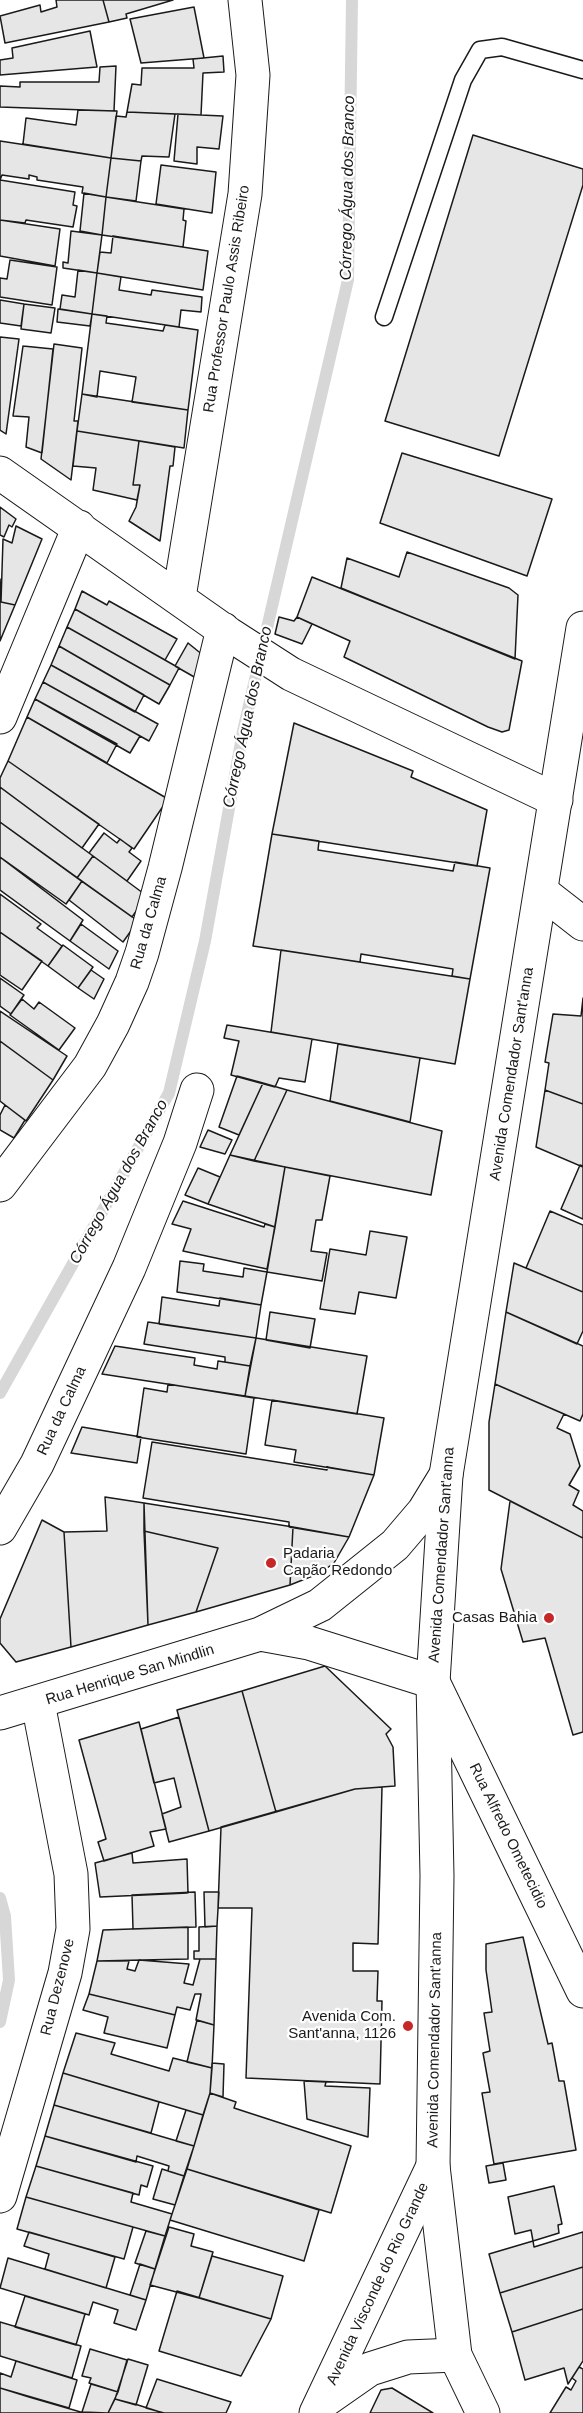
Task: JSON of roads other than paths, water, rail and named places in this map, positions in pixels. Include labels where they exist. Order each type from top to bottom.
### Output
[{"type":"street","name":"Rua Professor Paulo Assis Ribeiro","points":[[178,597],[245,194],[253,75],[245,0]]},
{"type":"street","points":[[0,472],[287,672],[556,800]]},
{"type":"street","points":[[0,717],[79,527]]},
{"type":"street","name":"Avenida Comendador Sant'anna","points":[[483,2413],[455,2355],[433,2166],[437,1876],[433,1682],[446,1474],[556,800],[574,736],[583,628]]},
{"type":"street","name":"Rua da Calma","points":[[0,1185],[90,1066],[113,1024],[132,981],[165,868],[226,631]]},
{"type":"street","points":[[542,892],[583,924]]},
{"type":"street","name":"Rua da Calma","points":[[0,1528],[37,1464],[129,1268],[180,1143],[196,1090]]},
{"type":"street","name":"Rua Henrique San Mindlin","points":[[0,1713],[260,1634],[320,1605],[361,1575],[395,1545],[424,1511],[446,1474]]},
{"type":"street","points":[[260,1634],[309,1643],[433,1682]]},
{"type":"street","name":"Rua Alfredo Ometecidio","points":[[433,1682],[583,1991]]},
{"type":"street","name":"Rua Dezenove","points":[[0,2196],[65,1973],[73,1929],[71,1874],[38,1703]]},
{"type":"street","name":"Avenida Visconde do Rio Grande","points":[[319,2408],[433,2166]]},
{"type":"street","name":"Avenida Visconde do Rio Grande","points":[[319,2408],[370,2369],[408,2357],[455,2355]]},
{"type":"lane","points":[[384,317],[463,80],[480,50],[502,47],[583,70]]},
{"type":"waterway","name":"Córrego Água dos Branco","points":[[0,1393],[169,1093],[205,941],[243,731],[348,280],[352,0]]},
{"type":"waterway","name":"Córrego Água dos Branco","points":[[0,1898],[5,1916],[9,1980],[0,2022]]},
{"type":"place","name":"Padaria Capão Redondo","points":[[271,1563]]},
{"type":"place","name":"Casas Bahia","points":[[549,1618]]},
{"type":"place","name":"Avenida Com. Sant'anna, 1126","points":[[408,2026]]}]
